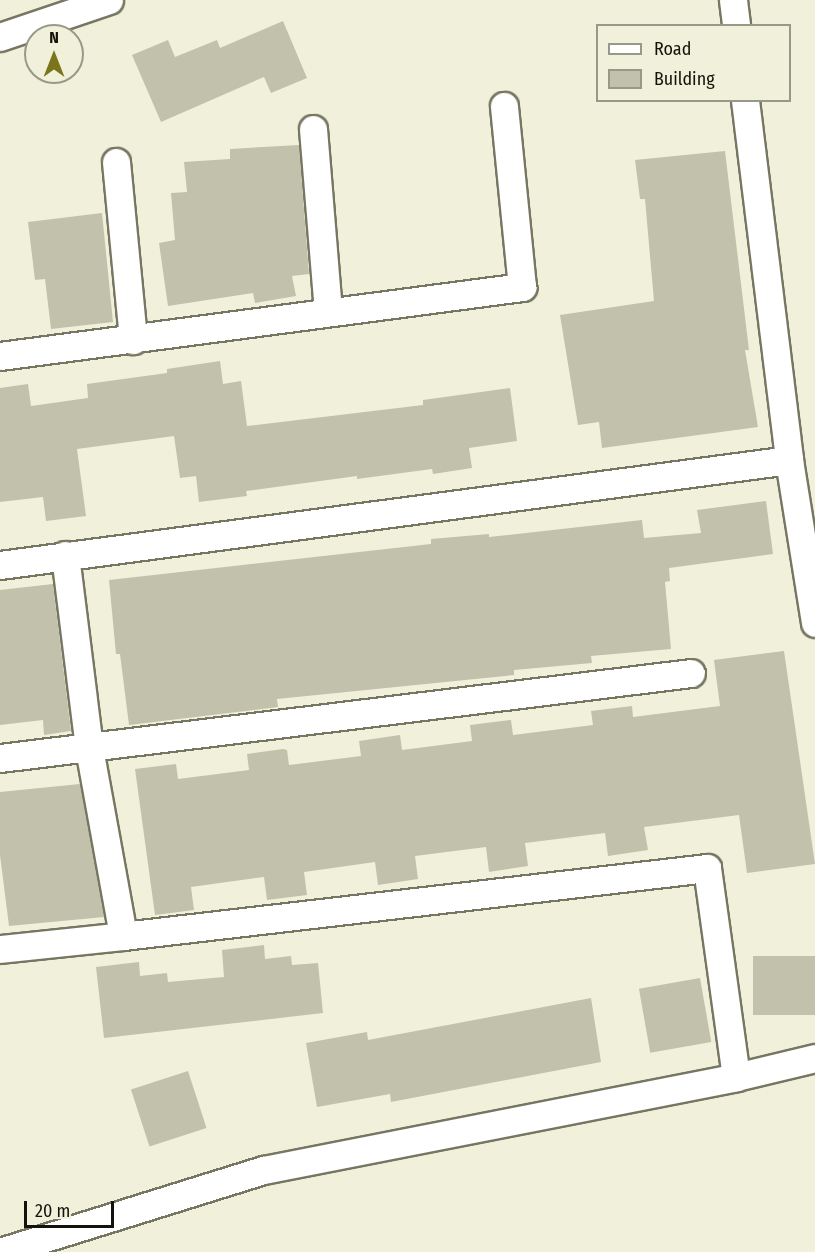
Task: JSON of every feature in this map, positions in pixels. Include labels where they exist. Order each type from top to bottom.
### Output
[{"type":"street","points":[[0,37],[109,0]]},
{"type":"street","points":[[733,0],[736,24]]},
{"type":"street","points":[[745,102],[789,460],[815,623]]},
{"type":"street","points":[[0,356],[133,340],[328,310],[522,287],[504,106]]},
{"type":"street","points":[[313,129],[328,310]]},
{"type":"street","points":[[116,162],[133,340]]},
{"type":"street","points":[[0,565],[789,460]]},
{"type":"street","points":[[65,555],[90,748],[123,936]]},
{"type":"street","points":[[0,758],[691,673]]},
{"type":"street","points":[[0,949],[707,868],[736,1077]]},
{"type":"street","points":[[0,1252],[264,1170],[736,1077],[815,1058]]},
{"type":"building","points":[[283,21],[307,78],[271,93],[264,77],[161,122],[132,55],[168,40],[175,57],[217,40],[220,48]]},
{"type":"building","points":[[299,145],[309,274],[292,276],[296,296],[255,303],[253,293],[168,306],[159,243],[175,240],[171,193],[187,192],[184,162],[230,159],[230,149]]},
{"type":"building","points":[[725,151],[749,350],[745,350],[758,427],[602,448],[599,422],[578,425],[560,315],[654,301],[645,199],[640,199],[635,160]]},
{"type":"building","points":[[102,213],[113,322],[51,329],[45,279],[35,280],[28,222]]},
{"type":"building","points":[[220,361],[223,384],[241,381],[247,426],[423,405],[423,400],[510,388],[517,441],[469,448],[472,468],[433,474],[432,469],[357,479],[357,476],[246,491],[247,496],[199,502],[196,476],[180,478],[174,436],[77,449],[86,516],[46,521],[43,497],[0,502],[0,388],[28,384],[31,406],[88,398],[87,384],[167,373],[167,369]]},
{"type":"building","points":[[766,501],[773,554],[669,568],[670,581],[665,582],[671,649],[591,656],[592,663],[514,670],[514,675],[277,699],[278,707],[129,725],[120,654],[116,654],[109,580],[431,544],[431,539],[489,534],[489,537],[642,520],[644,538],[701,533],[697,510]]},
{"type":"building","points":[[53,584],[71,731],[44,735],[43,720],[0,725],[0,590]]},
{"type":"building","points":[[784,651],[815,864],[747,873],[739,815],[644,827],[648,850],[608,856],[605,833],[525,843],[528,866],[489,872],[486,847],[415,856],[418,879],[378,885],[375,862],[304,872],[307,895],[267,900],[264,877],[191,887],[194,910],[155,915],[135,769],[176,764],[178,779],[249,770],[247,754],[283,749],[287,750],[289,765],[361,756],[359,741],[400,735],[402,750],[472,741],[470,725],[511,720],[513,735],[593,725],[591,711],[632,706],[633,717],[720,706],[714,660]]},
{"type":"building","points":[[80,784],[104,917],[9,926],[0,855],[0,792]]},
{"type":"building","points":[[264,945],[265,959],[291,956],[292,965],[318,963],[323,1013],[104,1038],[96,967],[139,962],[140,976],[167,973],[168,982],[224,977],[222,950]]},
{"type":"building","points":[[753,956],[815,956],[815,1015],[753,1015]]},
{"type":"building","points":[[700,978],[711,1042],[650,1053],[639,989]]},
{"type":"building","points":[[591,998],[601,1062],[391,1102],[390,1094],[317,1107],[306,1043],[367,1032],[368,1040]]},
{"type":"building","points":[[188,1071],[207,1128],[149,1147],[131,1090]]}]
